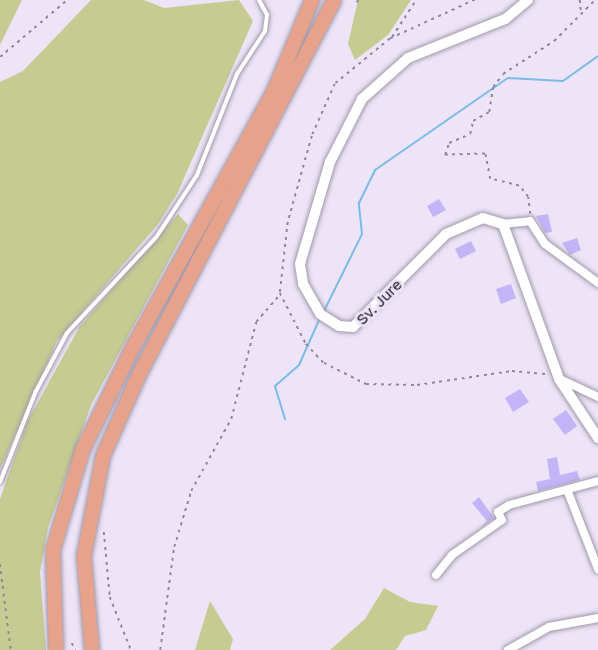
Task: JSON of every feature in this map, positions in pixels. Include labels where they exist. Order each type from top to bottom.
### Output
[{"type":"highway","points":[[56,650],[53,550],[83,449],[134,345],[274,91],[312,0]]},
{"type":"highway","points":[[92,650],[84,556],[103,456],[140,373],[334,0]]},
{"type":"street","name":"Sv. Jure","points":[[503,224],[483,218],[446,234],[353,327],[323,316],[303,284],[302,254],[330,162],[362,99],[408,58],[505,19],[528,0]]},
{"type":"street","points":[[598,283],[545,244],[530,221],[503,224],[559,379],[598,438]]},
{"type":"street","points":[[559,379],[598,397]]},
{"type":"street","points":[[436,575],[452,555],[502,520],[498,512],[598,481]]},
{"type":"street","points":[[568,492],[598,569]]},
{"type":"street","points":[[508,650],[549,627],[598,618]]},
{"type":"lane","points":[[0,482],[35,393],[67,333],[157,237],[197,175],[237,74],[265,31],[267,15],[259,0]]},
{"type":"path","points":[[0,57],[68,0]]},
{"type":"path","points":[[356,2],[360,0]]},
{"type":"path","points":[[390,39],[416,0]]},
{"type":"path","points":[[160,650],[174,547],[191,491],[231,420],[256,322],[280,293],[288,222],[322,105],[346,70],[390,39],[476,0]]},
{"type":"path","points":[[580,0],[581,13]]},
{"type":"path","points":[[530,221],[528,197],[519,186],[490,179],[485,154],[445,155],[449,143],[470,134],[473,122],[489,112],[493,87],[502,74],[554,40],[595,0]]},
{"type":"path","points":[[280,293],[306,344],[324,363],[366,384],[417,385],[512,371],[559,379]]},
{"type":"path","points":[[104,532],[110,597],[131,650]]},
{"type":"path","points":[[0,564],[12,650]]},
{"type":"path","points":[[72,643],[75,650]]},
{"type":"green space","points":[[0,0],[22,0],[0,45]]},
{"type":"green space","points":[[91,0],[144,0],[164,8],[239,0],[253,21],[177,194],[158,224],[57,341],[0,469],[0,82],[23,71]]},
{"type":"green space","points":[[358,0],[411,0],[388,35],[355,60],[348,44]]},
{"type":"green space","points":[[178,214],[188,225],[91,405],[48,528],[40,572],[46,650],[0,650],[0,499],[27,422],[80,326]]},
{"type":"green space","points":[[384,588],[410,602],[438,606],[426,630],[405,636],[396,650],[330,650],[365,619]]},
{"type":"green space","points":[[210,601],[233,639],[230,650],[195,650]]},
{"type":"building","points":[[439,199],[446,210],[433,217],[427,206]]},
{"type":"building","points":[[548,214],[552,232],[545,233],[536,216]]},
{"type":"building","points":[[577,238],[581,250],[570,255],[562,243]]},
{"type":"building","points":[[471,241],[476,251],[460,259],[455,249]]},
{"type":"building","points":[[511,284],[516,298],[501,304],[496,289]]},
{"type":"building","points":[[520,389],[529,402],[513,412],[505,398]]},
{"type":"building","points":[[566,410],[577,426],[565,435],[553,419]]},
{"type":"building","points":[[557,457],[560,475],[577,471],[580,480],[538,491],[536,482],[550,479],[547,459]]},
{"type":"building","points":[[479,497],[494,518],[481,527],[487,521],[472,503]]},
{"type":"waterway","points":[[324,311],[362,234],[359,203],[375,170],[508,78],[563,81],[598,56]]},
{"type":"waterway","points":[[285,419],[275,386],[299,365],[320,318]]}]
